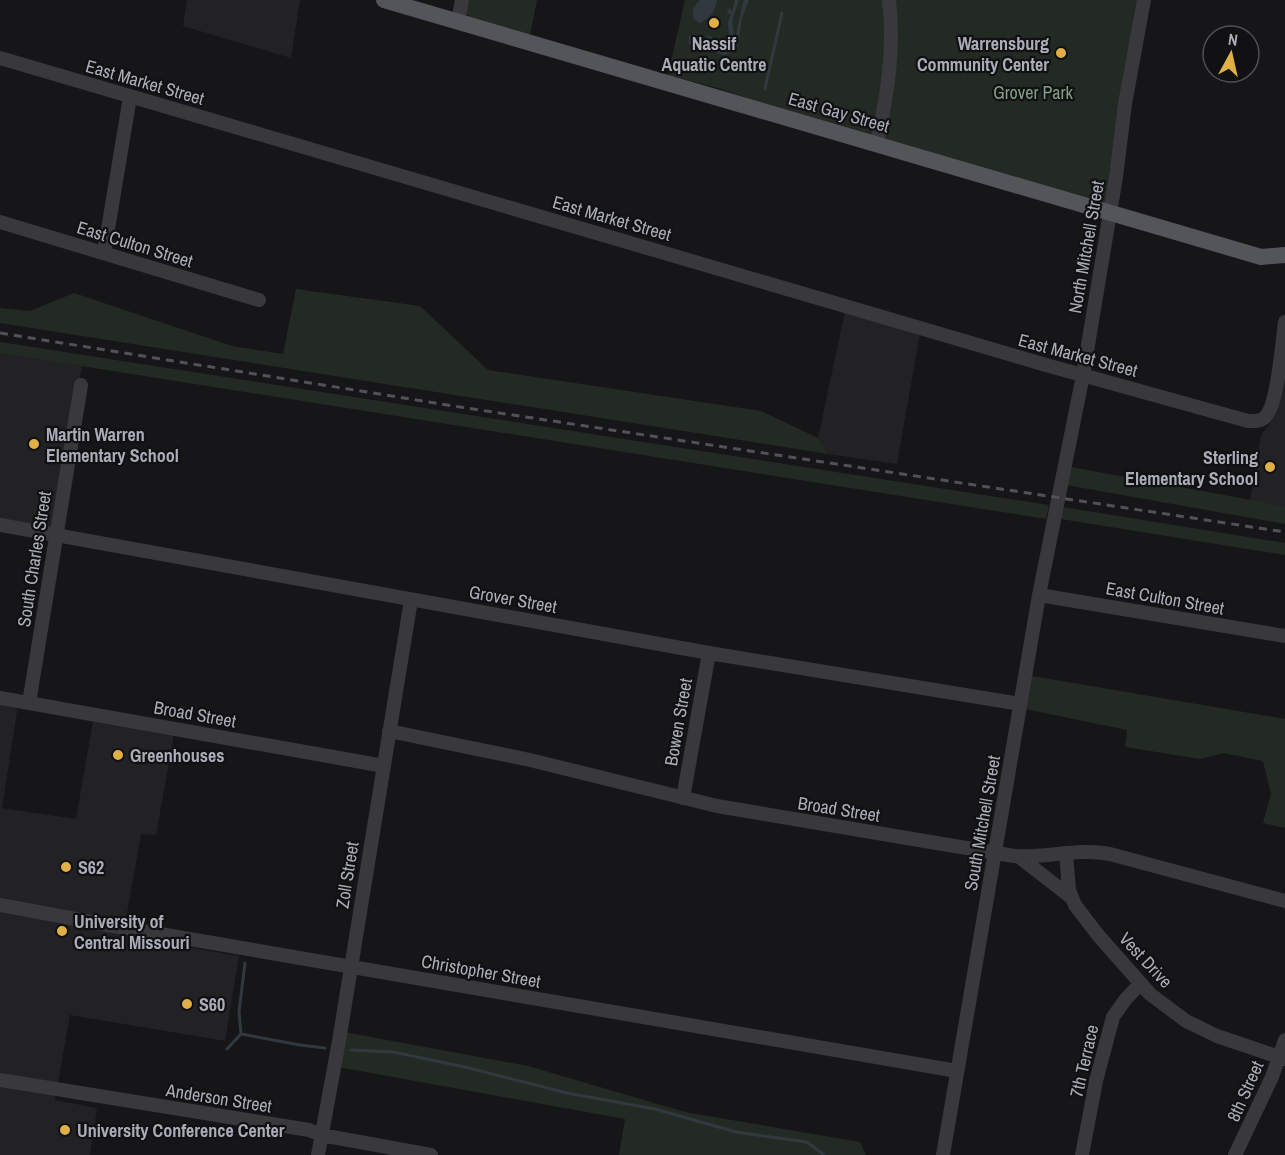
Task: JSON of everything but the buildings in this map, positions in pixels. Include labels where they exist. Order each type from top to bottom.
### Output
[{"type":"main road","name":"East Gay Street","points":[[384,0],[1261,257],[1285,255]]},
{"type":"street","points":[[458,21],[462,0]]},
{"type":"street","points":[[878,143],[890,70],[889,0]]},
{"type":"street","name":"North Mitchell Street","points":[[1058,498],[1083,375],[1125,104],[1144,0]]},
{"type":"street","name":"East Market Street","points":[[0,58],[1083,375],[1248,421],[1258,421],[1267,416],[1276,396],[1285,322]]},
{"type":"street","points":[[104,253],[130,97]]},
{"type":"street","name":"East Culton Street","points":[[0,222],[259,300]]},
{"type":"street","name":"South Charles Street","points":[[29,702],[81,385]]},
{"type":"street","name":"South Mitchell Street","points":[[944,1154],[1020,704],[1058,498]]},
{"type":"street","name":"Grover Street","points":[[0,525],[709,653],[1020,704]]},
{"type":"street","name":"East Culton Street","points":[[1039,595],[1285,636]]},
{"type":"street","name":"Zoll Street","points":[[318,1155],[411,600]]},
{"type":"street","name":"Bowen Street","points":[[683,798],[709,653]]},
{"type":"street","name":"Broad Street","points":[[0,698],[384,766]]},
{"type":"street","name":"Broad Street","points":[[389,731],[530,760],[683,798],[775,816],[1018,856],[1037,857],[1085,851],[1110,854],[1285,901]]},
{"type":"street","name":"Vest Drive","points":[[1066,853],[1069,890],[1072,898],[1084,919],[1140,984],[1186,1021],[1217,1036],[1282,1058]]},
{"type":"street","points":[[1018,856],[1072,898]]},
{"type":"street","name":"Christopher Street","points":[[0,905],[957,1071]]},
{"type":"street","name":"7th Terrace","points":[[1083,1155],[1096,1081],[1113,1017],[1140,984]]},
{"type":"street","name":"8th Street","points":[[1235,1155],[1282,1058],[1285,1040]]},
{"type":"street","name":"Anderson Street","points":[[0,1080],[309,1130],[321,1135],[431,1155]]},
{"type":"street","points":[[944,1154],[958,1155]]},
{"type":"shaded area","points":[[187,0],[300,0],[291,58],[183,26]]},
{"type":"shaded area","points":[[700,0],[717,0],[712,14],[700,23],[694,19],[693,11]]},
{"type":"shaded area","points":[[735,0],[739,0],[732,21],[734,33],[729,44],[715,46],[694,38],[692,41],[695,44],[728,50],[734,44],[743,2],[749,0],[742,18],[738,45],[733,52],[724,55],[689,44],[689,36],[694,34],[707,39],[707,35],[713,38],[709,40],[717,43],[726,41],[729,36],[728,22],[731,14],[727,14],[729,8],[732,11]]},
{"type":"shaded area","points":[[845,311],[920,333],[897,464],[828,454],[818,438]]},
{"type":"shaded area","name":"Martin Warren Elementary School","points":[[0,353],[82,366],[52,530],[0,522]]},
{"type":"shaded area","name":"Sterling Elementary School","points":[[1285,365],[1285,506],[1250,500],[1261,434],[1275,414]]},
{"type":"shaded area","name":"University of Central Missouri","points":[[0,701],[18,705],[2,808],[76,819],[93,721],[174,734],[156,835],[141,834],[123,936],[239,956],[225,1041],[70,1015],[55,1100],[97,1108],[90,1155],[0,1155]]},
{"type":"green space","points":[[468,0],[537,0],[530,35],[470,18],[466,14]]},
{"type":"green space","name":"Grover Park","points":[[685,0],[1140,0],[1110,212],[877,143],[721,89],[668,75]]},
{"type":"green space","points":[[296,289],[420,306],[488,370],[761,411],[818,438],[828,454],[0,323],[0,308],[30,311],[74,293],[232,346],[283,354]]},
{"type":"green space","points":[[0,342],[1049,505],[1046,519],[0,353]]},
{"type":"green space","points":[[1070,467],[1285,506],[1285,524],[1066,485]]},
{"type":"green space","points":[[1063,507],[1285,543],[1285,555],[1061,519]]},
{"type":"green space","points":[[1032,676],[1285,719],[1285,828],[1263,823],[1271,794],[1263,761],[1223,753],[1200,759],[1125,747],[1127,730],[1025,709]]},
{"type":"green space","points":[[344,1032],[528,1066],[685,1112],[860,1142],[866,1155],[619,1155],[625,1119],[338,1067]]},
{"type":"waterway","points":[[765,89],[782,13]]},
{"type":"waterway","points":[[245,963],[239,1012],[241,1034],[325,1048]]},
{"type":"waterway","points":[[227,1049],[241,1034]]},
{"type":"waterway","points":[[351,1050],[393,1052],[465,1067],[567,1093],[655,1109],[736,1132],[807,1142],[824,1155]]},
{"type":"railway","points":[[0,333],[460,407],[1285,532]]},
{"type":"place","name":"Nassif Aquatic Centre","points":[[714,23]]},
{"type":"place","name":"Warrensburg Community Center","points":[[1061,53]]},
{"type":"place","name":"Martin Warren Elementary School","points":[[34,444]]},
{"type":"place","name":"Sterling Elementary School","points":[[1270,467]]},
{"type":"place","name":"Greenhouses","points":[[118,755]]},
{"type":"place","name":"S62","points":[[66,867]]},
{"type":"place","name":"University of Central Missouri","points":[[62,931]]},
{"type":"place","name":"S60","points":[[187,1004]]},
{"type":"place","name":"University Conference Center","points":[[65,1130]]}]
